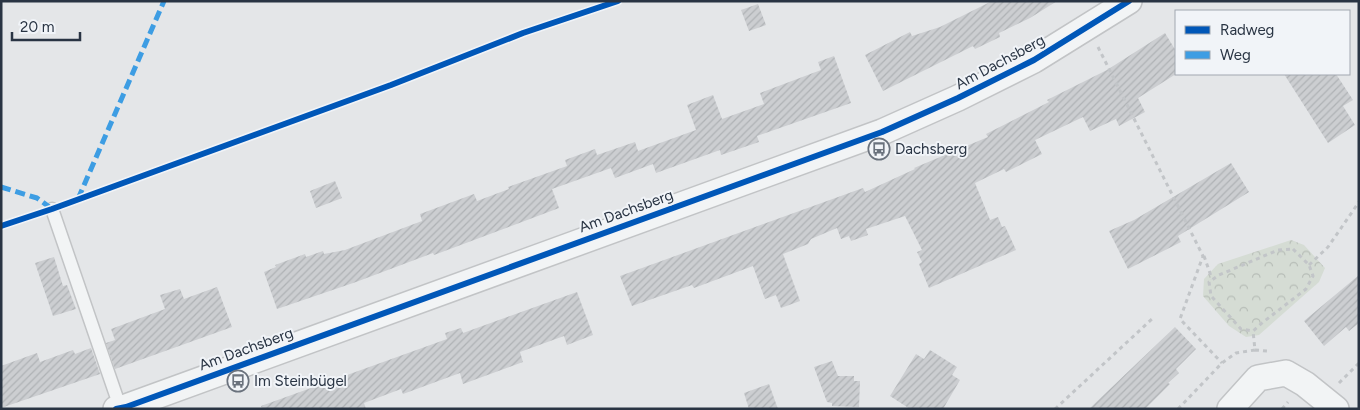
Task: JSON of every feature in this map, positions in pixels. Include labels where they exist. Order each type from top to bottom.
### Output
[{"type":"street","name":"Am Dachsberg","points":[[118,408],[126,407],[882,132],[958,98],[1034,60],[1086,28],[1120,4]]},
{"type":"street","points":[[1230,409],[1258,378],[1286,373],[1335,398]]},
{"type":"lane","points":[[52,209],[118,408]]},
{"type":"path","points":[[1086,28],[1103,56],[1204,256],[1212,279]]},
{"type":"path","points":[[1309,265],[1328,247],[1359,202]]},
{"type":"path","points":[[1293,249],[1309,265],[1313,276],[1306,289],[1253,331],[1242,328],[1211,296],[1209,282],[1219,274],[1278,250],[1293,249]]},
{"type":"path","points":[[1204,256],[1180,319],[1222,363]]},
{"type":"path","points":[[1056,409],[1152,319]]},
{"type":"path","points":[[1178,409],[1222,363],[1236,353],[1255,350],[1253,331]]},
{"type":"path","points":[[1335,398],[1359,363]]},
{"type":"green space","points":[[1291,240],[1304,245],[1325,268],[1319,282],[1259,335],[1246,337],[1229,326],[1203,296],[1204,279],[1218,264]]},
{"type":"building","points":[[992,1],[1057,1],[1030,18],[999,33],[1000,37],[975,49],[973,46],[883,91],[865,55],[910,32],[912,36],[940,27]]},
{"type":"building","points":[[758,4],[766,25],[749,31],[741,10]]},
{"type":"building","points":[[1165,33],[1175,49],[1175,75],[1138,98],[1145,112],[1119,126],[1116,119],[1090,131],[1083,117],[1035,140],[1042,154],[1006,172],[1004,169],[975,183],[990,220],[998,217],[1002,227],[1005,226],[1016,250],[929,288],[919,264],[922,262],[917,252],[922,250],[905,216],[866,229],[868,235],[851,241],[849,236],[841,239],[837,228],[811,239],[808,244],[783,254],[800,301],[781,308],[776,295],[765,299],[753,266],[694,288],[692,285],[632,306],[620,276],[863,188],[865,192],[914,168],[988,137],[986,134],[1049,102],[1047,100],[1107,70]]},
{"type":"building","points":[[834,56],[851,103],[757,136],[759,142],[721,155],[720,150],[656,173],[653,164],[615,178],[611,168],[552,189],[559,208],[434,255],[433,253],[277,309],[264,272],[276,267],[275,265],[305,254],[306,257],[323,251],[324,254],[345,250],[422,221],[420,214],[474,194],[477,201],[509,189],[508,187],[567,166],[565,160],[595,149],[597,155],[635,142],[638,151],[696,130],[687,105],[713,95],[722,119],[764,104],[760,93],[821,70],[818,62]]},
{"type":"building","points":[[1285,75],[1337,75],[1353,100],[1343,106],[1355,125],[1328,143]]},
{"type":"building","points":[[1231,163],[1249,192],[1178,236],[1181,242],[1128,269],[1109,231],[1134,220]]},
{"type":"building","points":[[335,181],[342,198],[316,208],[310,191]]},
{"type":"building","points":[[54,257],[63,286],[67,285],[76,309],[53,316],[35,263]]},
{"type":"building","points":[[1359,275],[1359,323],[1349,331],[1346,327],[1324,346],[1304,321]]},
{"type":"building","points":[[217,287],[232,327],[115,369],[106,343],[115,340],[111,329],[165,309],[160,295],[180,289],[184,299]]},
{"type":"building","points":[[577,292],[593,335],[567,345],[564,336],[520,352],[523,362],[463,384],[460,373],[403,394],[401,389],[364,403],[366,409],[262,409],[261,406],[447,339],[445,333],[461,328],[463,333]]},
{"type":"building","points":[[1175,327],[1196,349],[1176,369],[1179,373],[1168,383],[1170,384],[1145,409],[1089,409]]},
{"type":"building","points":[[91,348],[100,374],[1,408],[1,366],[37,353],[40,362],[73,350],[75,354]]},
{"type":"building","points":[[930,350],[957,367],[952,375],[960,380],[943,409],[910,409],[890,396],[916,354],[924,359]]},
{"type":"building","points":[[832,361],[838,376],[854,376],[854,381],[860,381],[859,407],[832,406],[832,403],[827,402],[814,367]]},
{"type":"building","points":[[769,384],[778,409],[749,409],[744,393]]},
{"type":"marked path","points":[[78,199],[164,1]]},
{"type":"marked path","points":[[1,187],[37,198],[52,209]]},
{"type":"cycle path","points":[[1,226],[391,85],[523,33],[618,1]]},
{"type":"cycle path","points":[[116,409],[126,407],[882,132],[958,98],[1034,60],[1129,1]]},
{"type":"place","name":"Dachsberg","points":[[879,149]]},
{"type":"place","name":"Im Steinbügel","points":[[238,381]]}]
